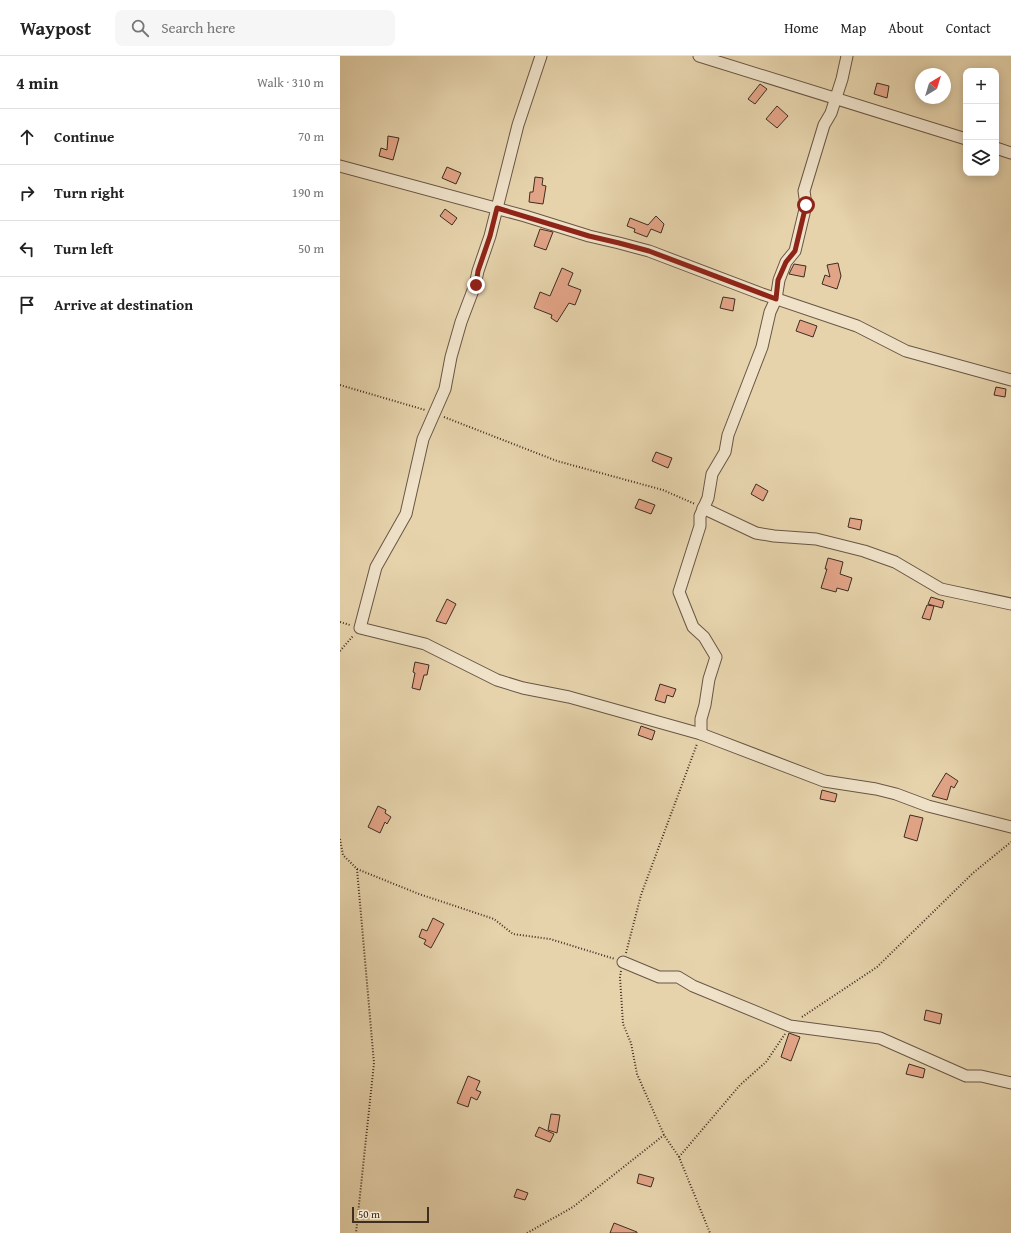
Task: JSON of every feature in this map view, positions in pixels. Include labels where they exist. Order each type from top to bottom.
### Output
[{"type":"street","points":[[541,56],[518,125],[490,236],[478,271],[476,285],[461,322],[451,357],[445,389],[423,439],[406,514],[376,567],[360,628],[424,644],[497,680],[522,688],[569,697],[701,734],[824,781],[876,789],[896,794],[928,806],[1011,827]]},
{"type":"street","points":[[699,56],[963,138]]},
{"type":"street","points":[[701,734],[701,719],[709,679],[716,657],[704,636],[693,626],[679,592],[700,526],[700,516],[708,498],[712,474],[725,452],[728,435],[757,362],[770,312],[776,299],[778,280],[786,262],[795,251],[806,205],[804,191],[824,125],[831,113],[842,79],[847,56]]},
{"type":"street","points":[[999,149],[1011,153]]},
{"type":"street","points":[[340,166],[497,208],[589,236],[649,251],[776,299],[857,326],[906,351],[1011,380]]},
{"type":"street","points":[[703,508],[756,533],[816,539],[864,551],[895,562],[941,588],[1011,604]]},
{"type":"street","points":[[623,962],[659,977],[678,977],[693,986],[790,1026],[880,1038],[966,1076],[981,1076],[1011,1084]]},
{"type":"path","points":[[340,385],[434,412],[557,461],[663,490],[703,508]]},
{"type":"path","points":[[340,651],[360,628]]},
{"type":"path","points":[[701,734],[641,895],[620,977],[623,1024],[631,1043],[637,1074],[664,1135],[679,1157],[710,1233]]},
{"type":"path","points":[[340,839],[343,855],[357,869],[420,894],[494,919],[513,934],[550,939],[623,962]]},
{"type":"path","points":[[679,1157],[740,1085],[766,1062],[790,1026],[876,967],[973,873],[1011,842]]},
{"type":"path","points":[[356,1233],[374,1063],[357,869]]},
{"type":"path","points":[[527,1233],[572,1207],[664,1135]]},
{"type":"building","points":[[877,83],[889,86],[887,98],[874,94]]},
{"type":"building","points":[[760,84],[767,89],[755,104],[748,99]]},
{"type":"building","points":[[777,106],[788,116],[777,128],[766,119]]},
{"type":"building","points":[[388,136],[399,138],[393,160],[379,156],[381,148],[387,150]]},
{"type":"building","points":[[447,167],[461,173],[456,184],[442,178]]},
{"type":"building","points":[[535,177],[543,178],[542,185],[546,186],[543,204],[529,202],[530,192],[533,192]]},
{"type":"building","points":[[445,209],[457,218],[452,225],[440,216]]},
{"type":"building","points":[[656,216],[664,224],[661,233],[651,229],[647,237],[634,232],[635,229],[627,226],[630,218],[648,225]]},
{"type":"building","points":[[540,229],[553,232],[546,250],[534,246]]},
{"type":"building","points":[[838,263],[841,276],[837,289],[822,284],[825,275],[830,277],[827,265]]},
{"type":"building","points":[[794,264],[806,266],[804,277],[789,274]]},
{"type":"building","points":[[562,268],[573,273],[568,285],[581,290],[575,305],[569,303],[557,322],[551,318],[552,315],[534,308],[540,292],[550,296]]},
{"type":"building","points":[[723,297],[735,299],[733,311],[720,308]]},
{"type":"building","points":[[800,320],[817,326],[813,337],[796,331]]},
{"type":"building","points":[[996,387],[1006,389],[1005,397],[994,395]]},
{"type":"building","points":[[656,452],[672,458],[668,468],[652,461]]},
{"type":"building","points":[[756,484],[768,491],[763,501],[751,494]]},
{"type":"building","points":[[639,499],[655,505],[651,514],[635,508]]},
{"type":"building","points":[[850,518],[862,520],[860,530],[848,527]]},
{"type":"building","points":[[828,558],[843,562],[840,574],[852,578],[848,591],[837,588],[836,592],[821,588],[827,569],[825,569]]},
{"type":"building","points":[[931,597],[944,601],[942,608],[928,604]]},
{"type":"building","points":[[447,599],[456,604],[446,624],[436,621]]},
{"type":"building","points":[[927,605],[934,606],[930,620],[922,618]]},
{"type":"building","points":[[415,662],[429,665],[427,675],[424,675],[420,690],[412,688],[415,673],[413,672]]},
{"type":"building","points":[[660,684],[676,689],[673,697],[667,695],[665,703],[655,700]]},
{"type":"building","points":[[641,726],[655,731],[652,740],[638,735]]},
{"type":"building","points":[[946,773],[958,781],[954,788],[951,786],[947,800],[932,796]]},
{"type":"building","points":[[822,790],[837,794],[835,802],[820,799]]},
{"type":"building","points":[[378,806],[386,810],[385,813],[391,817],[387,824],[385,822],[380,833],[368,827]]},
{"type":"building","points":[[910,815],[923,818],[917,841],[904,837]]},
{"type":"building","points":[[433,918],[444,924],[431,948],[424,944],[426,940],[419,937],[422,929],[427,931]]},
{"type":"building","points":[[926,1010],[942,1014],[940,1024],[924,1020]]},
{"type":"building","points":[[789,1033],[800,1037],[791,1061],[781,1057]]},
{"type":"building","points":[[909,1064],[925,1069],[923,1078],[906,1074]]},
{"type":"building","points":[[468,1076],[480,1081],[476,1090],[481,1092],[477,1100],[471,1097],[468,1107],[457,1103]]},
{"type":"building","points":[[551,1114],[560,1115],[557,1133],[548,1130]]},
{"type":"building","points":[[539,1127],[554,1134],[550,1142],[535,1136]]},
{"type":"building","points":[[639,1174],[654,1178],[651,1187],[637,1183]]},
{"type":"building","points":[[517,1189],[528,1193],[525,1200],[514,1197]]},
{"type":"building","points":[[614,1223],[637,1232],[637,1233],[610,1233]]},
{"type":"route","points":[[476,285],[478,271],[490,236],[497,208],[589,236],[649,251],[776,299],[778,280],[786,262],[795,251],[806,205]]}]
